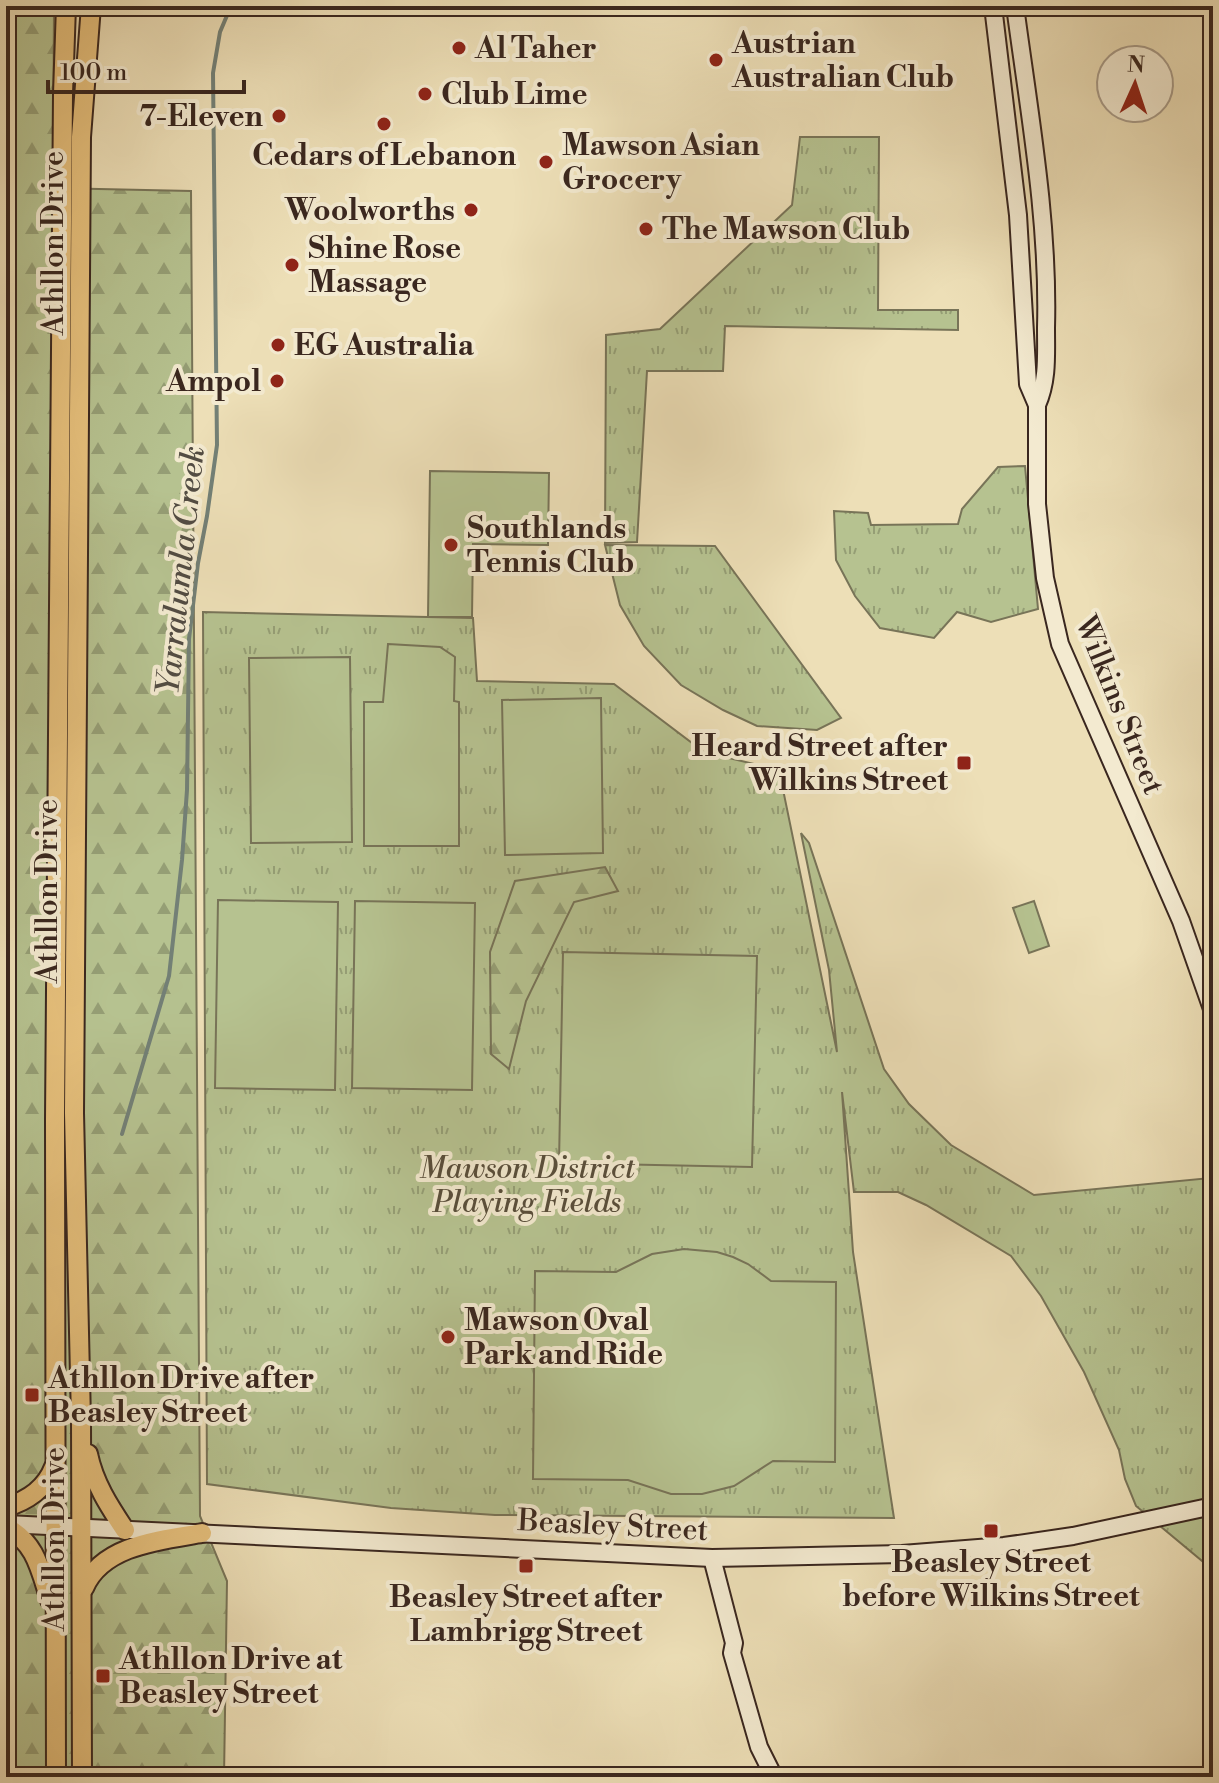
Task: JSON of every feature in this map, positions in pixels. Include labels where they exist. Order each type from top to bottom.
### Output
[{"type":"main road","name":"Athllon Drive","points":[[56,1777],[55,1075],[66,6]]},
{"type":"main road","name":"Athllon Drive","points":[[82,1777],[81,1420],[74,1036],[81,149],[91,6]]},
{"type":"main road","points":[[81,1420],[91,1470],[125,1530]]},
{"type":"main road","points":[[6,1507],[32,1496],[49,1479],[55,1464]]},
{"type":"main road","points":[[6,1525],[21,1535],[38,1556],[56,1622]]},
{"type":"main road","points":[[82,1591],[89,1575],[106,1560],[164,1539],[202,1533]]},
{"type":"street","name":"Wilkins Street","points":[[993,6],[1018,215],[1028,384],[1037,405]]},
{"type":"street","name":"Wilkins Street","points":[[1015,6],[1044,234],[1047,287],[1045,385],[1037,405],[1037,504],[1045,578],[1060,644],[1181,921],[1213,1012]]},
{"type":"street","name":"Beasley Street","points":[[6,1525],[707,1558],[902,1554],[991,1547],[1073,1536],[1213,1506]]},
{"type":"street","points":[[707,1558],[724,1644],[732,1653],[759,1747],[774,1777]]},
{"type":"green space","points":[[6,6],[54,6],[53,188],[191,191],[200,1516],[227,1581],[224,1777],[6,1777]]},
{"type":"green space","points":[[800,137],[879,137],[878,310],[958,310],[958,330],[725,326],[723,371],[647,371],[637,542],[605,543],[606,335],[660,329],[792,205]]},
{"type":"green space","points":[[1025,466],[1038,609],[991,622],[957,612],[934,638],[880,628],[855,596],[836,560],[834,511],[868,513],[871,525],[958,524],[962,509],[998,467]]},
{"type":"green space","name":"Southlands Tennis Club","points":[[430,471],[549,473],[548,545],[473,544],[472,617],[428,617]]},
{"type":"green space","points":[[605,545],[715,546],[841,718],[817,730],[757,726],[681,685],[644,646],[620,605]]},
{"type":"green space","name":"Mawson District Playing Fields","points":[[203,612],[473,618],[477,681],[614,684],[704,752],[779,770],[837,1052],[829,970],[801,833],[809,843],[884,1069],[909,1104],[951,1145],[1034,1195],[1210,1178],[1213,1190],[1213,1570],[1136,1506],[1125,1479],[1119,1450],[1084,1372],[1041,1296],[1011,1256],[926,1205],[898,1192],[854,1192],[842,1092],[853,1252],[894,1518],[495,1515],[391,1508],[207,1484]]},
{"type":"green space","points":[[388,644],[440,647],[455,657],[454,701],[459,702],[459,846],[364,846],[364,702],[383,702]]},
{"type":"green space","points":[[350,657],[352,842],[251,843],[249,658]]},
{"type":"green space","points":[[601,698],[603,853],[505,855],[502,700]]},
{"type":"green space","points":[[605,867],[618,891],[574,902],[526,1001],[509,1069],[491,1054],[490,952],[515,881]]},
{"type":"green space","points":[[218,900],[338,902],[335,1090],[215,1088]]},
{"type":"green space","points":[[355,901],[475,903],[472,1090],[352,1088]]},
{"type":"green space","points":[[1034,901],[1049,946],[1029,953],[1013,908]]},
{"type":"green space","points":[[563,952],[757,956],[752,1167],[559,1163]]},
{"type":"green space","points":[[684,1249],[733,1257],[771,1281],[836,1282],[835,1462],[773,1461],[734,1486],[702,1494],[671,1494],[628,1480],[533,1479],[535,1271],[616,1272],[652,1254]]},
{"type":"waterway","name":"Yarralumla Creek","points":[[122,1134],[169,976],[182,860],[187,790],[189,639],[217,445],[213,73],[220,32],[231,6]]},
{"type":"place","name":"Al Taher","points":[[459,48]]},
{"type":"place","name":"Austrian Australian Club","points":[[716,60]]},
{"type":"place","name":"Club Lime","points":[[425,94]]},
{"type":"place","name":"7-Eleven","points":[[279,116]]},
{"type":"place","name":"Cedars of Lebanon","points":[[384,124]]},
{"type":"place","name":"Mawson Asian Grocery","points":[[546,162]]},
{"type":"place","name":"Woolworths","points":[[471,210]]},
{"type":"place","name":"The Mawson Club","points":[[646,229]]},
{"type":"place","name":"Shine Rose Massage","points":[[292,265]]},
{"type":"place","name":"EG Australia","points":[[278,345]]},
{"type":"place","name":"Ampol","points":[[277,381]]},
{"type":"place","name":"Southlands Tennis Club","points":[[451,545]]},
{"type":"place","name":"Heard Street after Wilkins Street","points":[[964,763]]},
{"type":"place","name":"Mawson Oval Park and Ride","points":[[448,1337]]},
{"type":"place","name":"Athllon Drive after Beasley Street","points":[[32,1395]]},
{"type":"place","name":"Beasley Street before Wilkins Street","points":[[991,1531]]},
{"type":"place","name":"Beasley Street after Lambrigg Street","points":[[526,1566]]},
{"type":"place","name":"Athllon Drive at Beasley Street","points":[[103,1676]]}]
